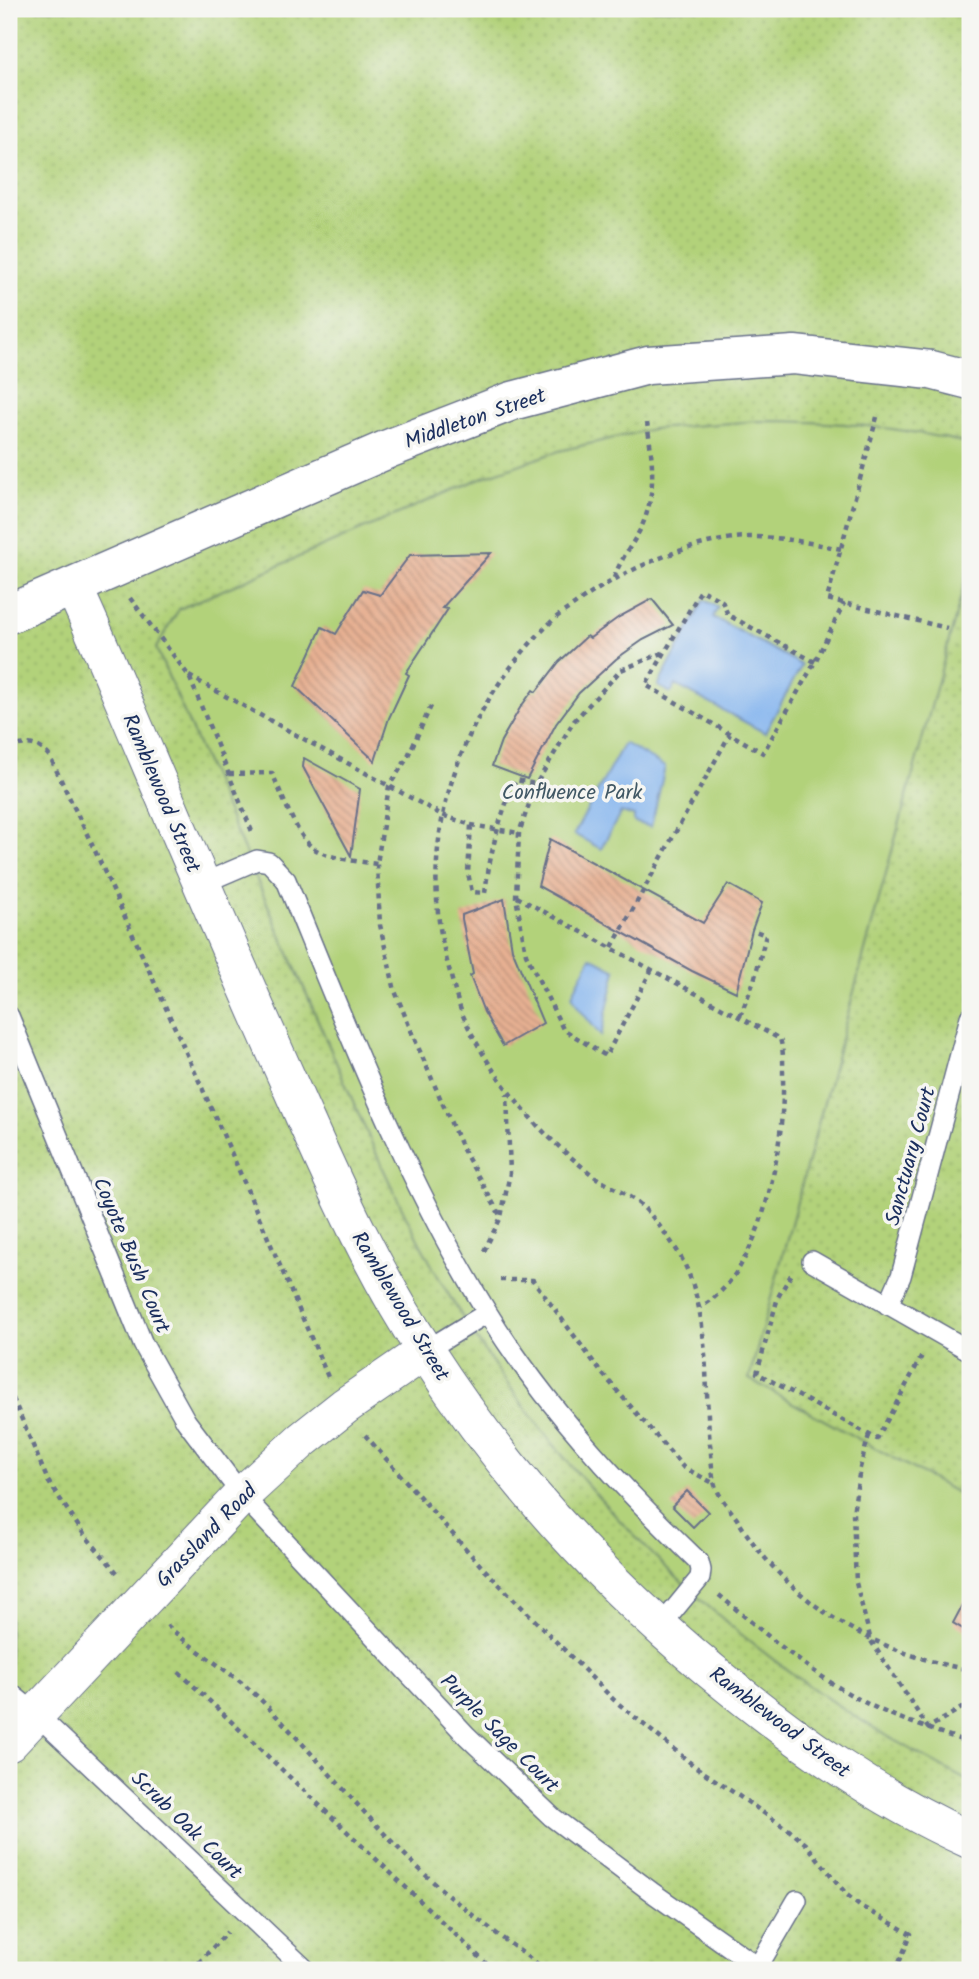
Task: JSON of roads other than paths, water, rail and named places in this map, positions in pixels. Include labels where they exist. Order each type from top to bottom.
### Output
[{"type":"street","name":"Middleton Street","points":[[9,614],[388,449],[499,406],[648,365],[794,355],[931,370],[970,380]]},
{"type":"street","name":"Ramblewood Street","points":[[73,586],[354,1229],[425,1351],[490,1445],[573,1544],[659,1628],[744,1698],[830,1763],[923,1819],[970,1840]]},
{"type":"street","name":"Grassland Road","points":[[9,1743],[22,1703],[143,1600],[242,1495],[345,1405],[425,1351]]},
{"type":"lane","points":[[201,884],[257,860],[264,860],[274,866],[286,880],[363,1068],[406,1162],[453,1254],[488,1313],[567,1422],[633,1499],[698,1562],[700,1578],[659,1628]]},
{"type":"lane","name":"Coyote Bush Court","points":[[9,1016],[143,1344],[186,1421],[242,1495]]},
{"type":"lane","name":"Sanctuary Court","points":[[888,1305],[901,1276],[970,1017]]},
{"type":"lane","points":[[812,1261],[970,1351]]},
{"type":"lane","points":[[425,1351],[488,1313]]},
{"type":"lane","name":"Purple Sage Court","points":[[242,1495],[467,1736],[552,1817],[757,1969]]},
{"type":"lane","name":"Scrub Oak Court","points":[[22,1703],[306,1970]]},
{"type":"lane","points":[[757,1969],[797,1900]]},
{"type":"water","points":[[704,600],[718,607],[713,617],[802,665],[765,733],[676,685],[671,693],[658,686]]},
{"type":"water","points":[[624,743],[665,767],[651,827],[634,822],[634,816],[621,812],[601,849],[574,834]]},
{"type":"water","points":[[591,957],[616,970],[601,1036],[572,995]]},
{"type":"park label","name":"Confluence Park","points":[[572,792]]}]
